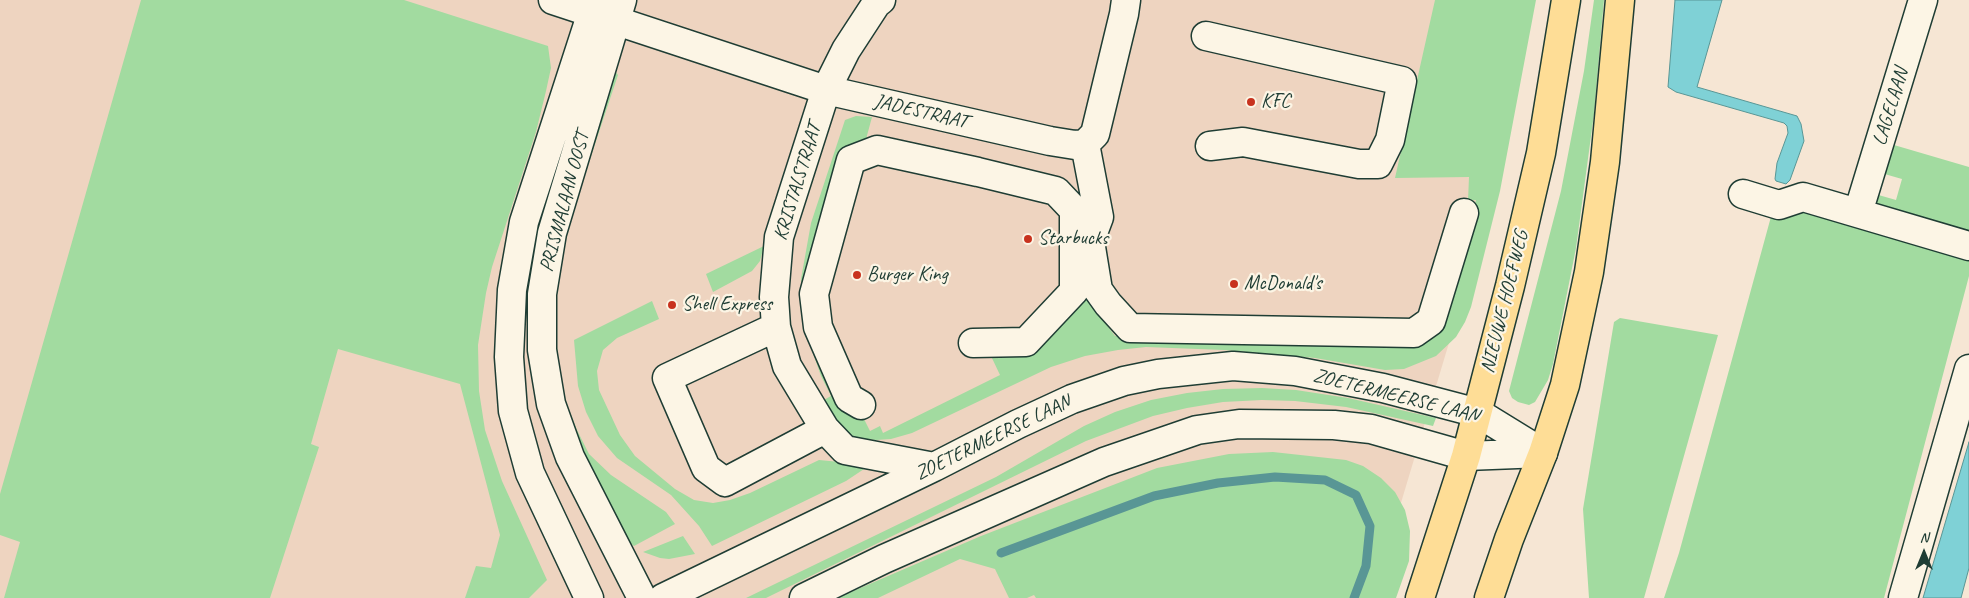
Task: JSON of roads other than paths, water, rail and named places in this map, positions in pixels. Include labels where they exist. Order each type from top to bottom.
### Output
[{"type":"main road","name":"NIEUWE HOEFWEG","points":[[1420,598],[1478,413],[1541,153],[1566,0]]},
{"type":"main road","points":[[1489,598],[1509,539],[1543,452],[1565,386],[1589,272],[1605,162],[1620,0]]},
{"type":"street","name":"JADESTRAAT","points":[[553,0],[607,8],[826,90],[1050,141],[1075,145],[1085,144]]},
{"type":"street","name":"KRISTALSTRAAT","points":[[881,0],[876,4],[846,50],[826,90],[779,237],[774,297],[776,327],[787,366],[825,429],[845,450],[934,466]]},
{"type":"street","points":[[1126,0],[1095,134],[1085,144],[1099,217],[1090,241],[1098,290],[1130,328],[1414,333],[1432,321],[1464,213]]},
{"type":"street","name":"LAGELAAN","points":[[1858,213],[1923,0]]},
{"type":"street","name":"PRISMALAAN OOST","points":[[589,598],[530,473],[514,410],[509,358],[512,290],[524,222],[607,8]]},
{"type":"street","name":"PRISMALAAN OOST","points":[[607,8],[552,233],[542,294],[542,350],[551,404],[570,457],[642,598]]},
{"type":"street","points":[[1206,36],[1402,82],[1390,140],[1378,164],[1360,164],[1243,142],[1210,146]]},
{"type":"street","points":[[861,405],[849,398],[818,327],[814,294],[851,160],[877,150],[978,172],[1056,190],[1074,210],[1074,291],[1026,342],[974,343]]},
{"type":"street","points":[[1743,194],[1779,204],[1802,197],[1969,246]]},
{"type":"street","points":[[776,327],[667,378],[706,468],[725,482],[825,429]]},
{"type":"street","name":"ZOETERMEERSE LAAN","points":[[663,598],[1027,420],[1072,400],[1124,381],[1158,374],[1233,366],[1304,373],[1383,388],[1478,413],[1543,452]]},
{"type":"street","points":[[1903,598],[1969,370]]},
{"type":"street","name":"ZOETERMEERSE LAAN","points":[[804,598],[884,559],[1104,462],[1197,430],[1239,424],[1334,424],[1371,429],[1466,456],[1543,452]]},
{"type":"water","points":[[1675,0],[1722,0],[1697,87],[1797,116],[1801,124],[1804,141],[1790,180],[1786,184],[1775,179],[1777,163],[1788,133],[1787,126],[1784,123],[1676,92],[1668,87]]},
{"type":"water","points":[[1969,442],[1969,568],[1961,598],[1923,598]]},
{"type":"waterway","points":[[1001,553],[1154,496],[1218,483],[1275,477],[1325,480],[1356,495],[1370,526],[1366,566],[1354,598]]},
{"type":"place","name":"KFC","points":[[1251,102]]},
{"type":"place","name":"Starbucks","points":[[1028,239]]},
{"type":"place","name":"Burger King","points":[[857,275]]},
{"type":"place","name":"McDonald's","points":[[1234,284]]},
{"type":"place","name":"Shell Express","points":[[672,305]]}]
